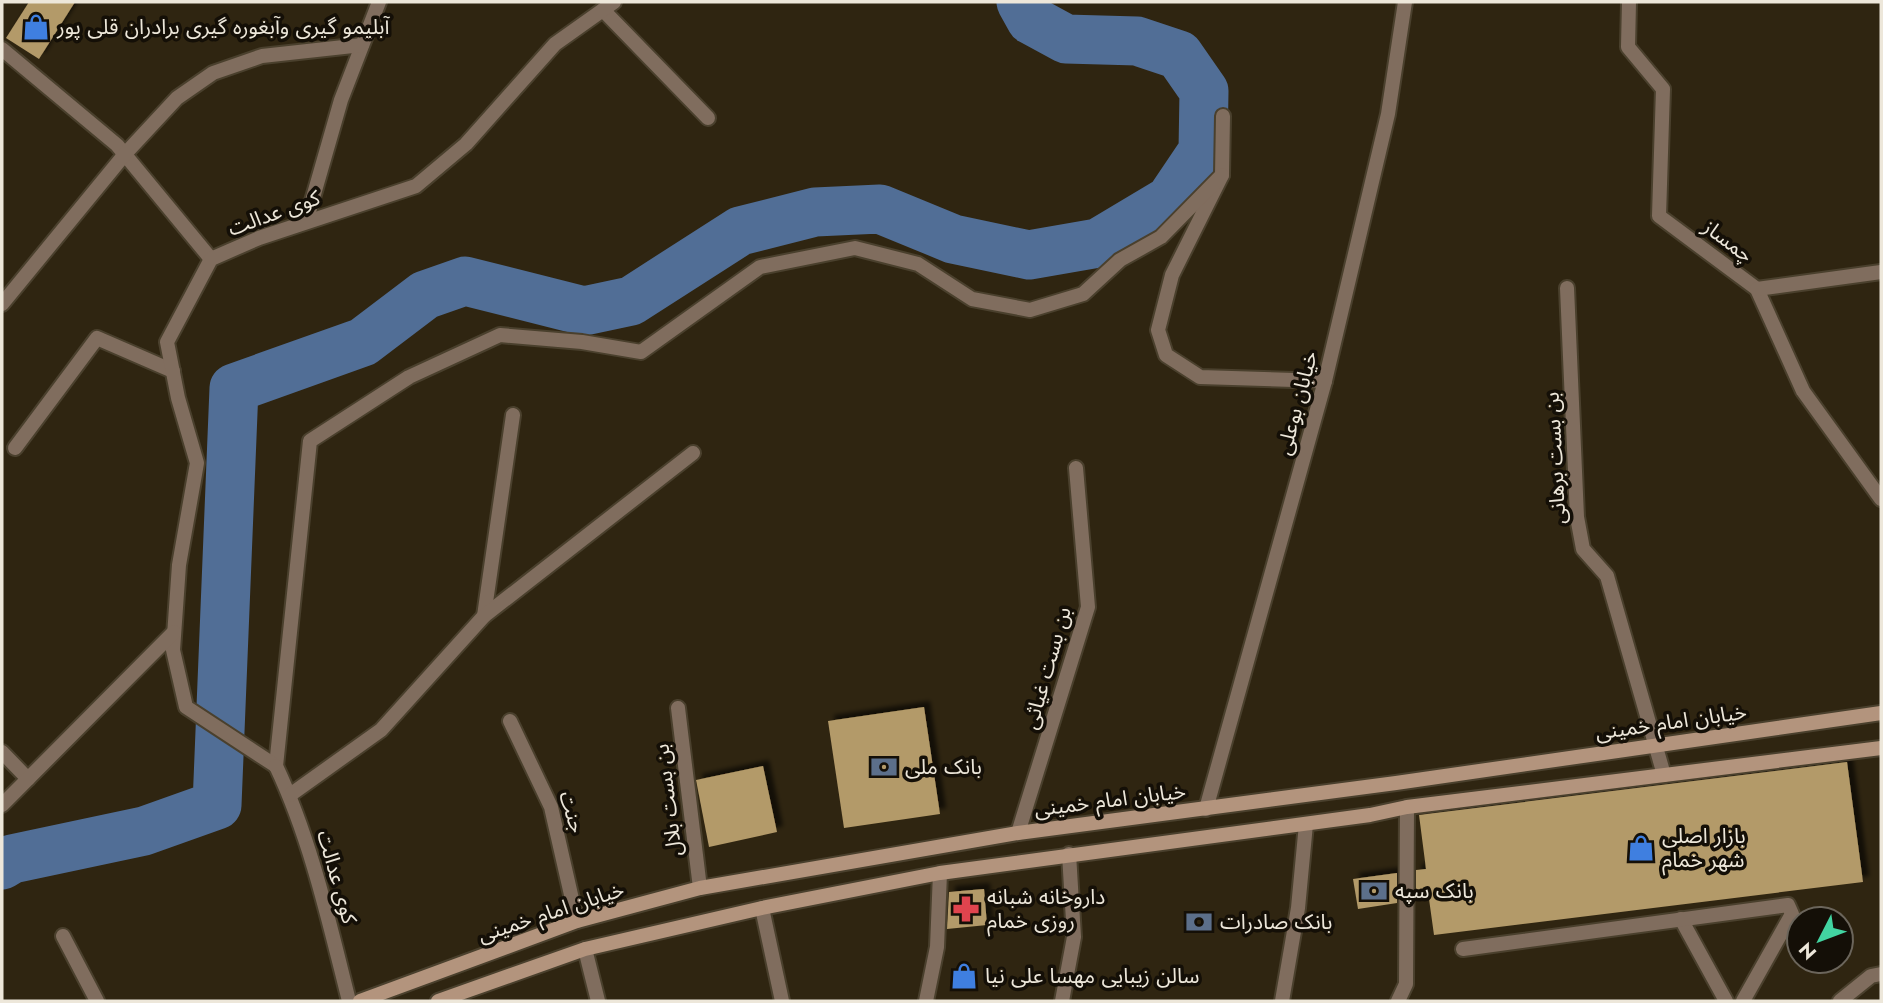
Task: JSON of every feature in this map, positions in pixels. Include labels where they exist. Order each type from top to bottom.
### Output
[{"type":"main road","name":"خیابان امام خمینی","points":[[360,1001],[577,921],[700,888],[1018,833],[1206,809],[1881,713]]},
{"type":"main road","points":[[438,1001],[584,948],[762,908],[940,873],[1306,824],[1406,807],[1881,748]]},
{"type":"street","points":[[306,222],[341,100],[379,2]]},
{"type":"street","name":"خیابان بوعلی","points":[[1206,809],[1325,381],[1388,114],[1405,2]]},
{"type":"street","name":"چمساز","points":[[1629,2],[1628,47],[1663,89],[1659,216],[1757,289],[1803,391],[1881,499]]},
{"type":"street","points":[[608,6],[708,118]]},
{"type":"street","name":"کوی عدالت","points":[[349,1001],[318,880],[290,794],[276,766],[186,707],[173,650],[179,565],[197,463],[167,342],[211,259],[258,238],[416,186],[466,144],[555,44],[608,6]]},
{"type":"street","points":[[2,304],[125,154],[177,98],[213,73],[262,56],[362,45]]},
{"type":"street","points":[[2,49],[125,154],[211,259]]},
{"type":"street","points":[[1223,116],[1222,175],[1172,275],[1158,330],[1166,355],[1200,377],[1325,381]]},
{"type":"street","points":[[276,766],[310,441],[409,377],[500,335],[582,342],[640,352],[760,267],[855,248],[918,264],[972,299],[1030,310],[1083,294],[1120,260],[1161,237],[1222,175]]},
{"type":"street","points":[[1757,289],[1881,272]]},
{"type":"street","name":"بن بست برهانی","points":[[1567,288],[1577,517],[1583,549],[1607,576],[1658,746],[1664,775]]},
{"type":"street","points":[[15,448],[97,338],[173,371]]},
{"type":"street","points":[[484,616],[513,415]]},
{"type":"street","points":[[290,794],[381,730],[484,616],[692,453]]},
{"type":"street","name":"بن بست غیاثی","points":[[1018,833],[1088,607],[1076,468]]},
{"type":"street","points":[[2,806],[174,632]]},
{"type":"street","name":"بن بست بلال","points":[[678,708],[700,888]]},
{"type":"street","name":"جنت","points":[[510,721],[551,807],[577,921]]},
{"type":"street","points":[[2,752],[28,779]]},
{"type":"street","points":[[1398,1001],[1406,984],[1406,807]]},
{"type":"street","points":[[1282,1001],[1298,908],[1306,824]]},
{"type":"street","points":[[1062,1001],[1074,937],[1069,854]]},
{"type":"street","points":[[926,1001],[937,947],[940,873]]},
{"type":"street","points":[[1463,948],[1788,905],[1792,914],[1743,1001]]},
{"type":"street","points":[[762,908],[782,1001]]},
{"type":"street","points":[[1681,919],[1726,1001]]},
{"type":"street","points":[[63,936],[97,1001]]},
{"type":"street","points":[[584,948],[598,1001]]},
{"type":"street","points":[[1840,1001],[1871,975],[1881,974]]},
{"type":"building","name":"آبلیمو گیری وآبغوره گیری برادران قلی پور","points":[[29,2],[75,2],[39,59],[6,38]]},
{"type":"building","name":"بانک ملی","points":[[924,707],[940,814],[844,828],[828,721]]},
{"type":"building","name":"بازار اصلی شهر خمام","points":[[1847,762],[1863,882],[1434,935],[1429,899],[1416,900],[1416,870],[1426,869],[1419,815]]},
{"type":"building","points":[[763,766],[777,832],[709,847],[696,780]]},
{"type":"building","name":"بانک سپه","points":[[1397,873],[1397,903],[1358,909],[1353,879]]},
{"type":"building","name":"داروخانه شبانه روزی خمام","points":[[984,889],[987,925],[947,929],[949,892]]},
{"type":"waterway","points":[[2,865],[12,859],[144,831],[217,805],[234,388],[363,342],[425,295],[465,281],[584,311],[631,301],[740,231],[815,212],[880,209],[953,239],[1029,255],[1098,243],[1170,200],[1203,151],[1204,91],[1179,55],[1137,41],[1066,39],[1031,20],[1021,2]]},
{"type":"place","name":"آبلیمو گیری وآبغوره گیری برادران قلی پور","points":[[36,27]]},
{"type":"place","name":"بانک ملی","points":[[884,767]]},
{"type":"place","name":"بازار اصلی شهر خمام","points":[[1641,848]]},
{"type":"place","name":"بانک سپه","points":[[1374,891]]},
{"type":"place","name":"داروخانه شبانه روزی خمام","points":[[966,909]]},
{"type":"place","name":"بانک صادرات","points":[[1199,922]]},
{"type":"place","name":"سالن زیبایی مهسا علی نیا","points":[[964,976]]}]
